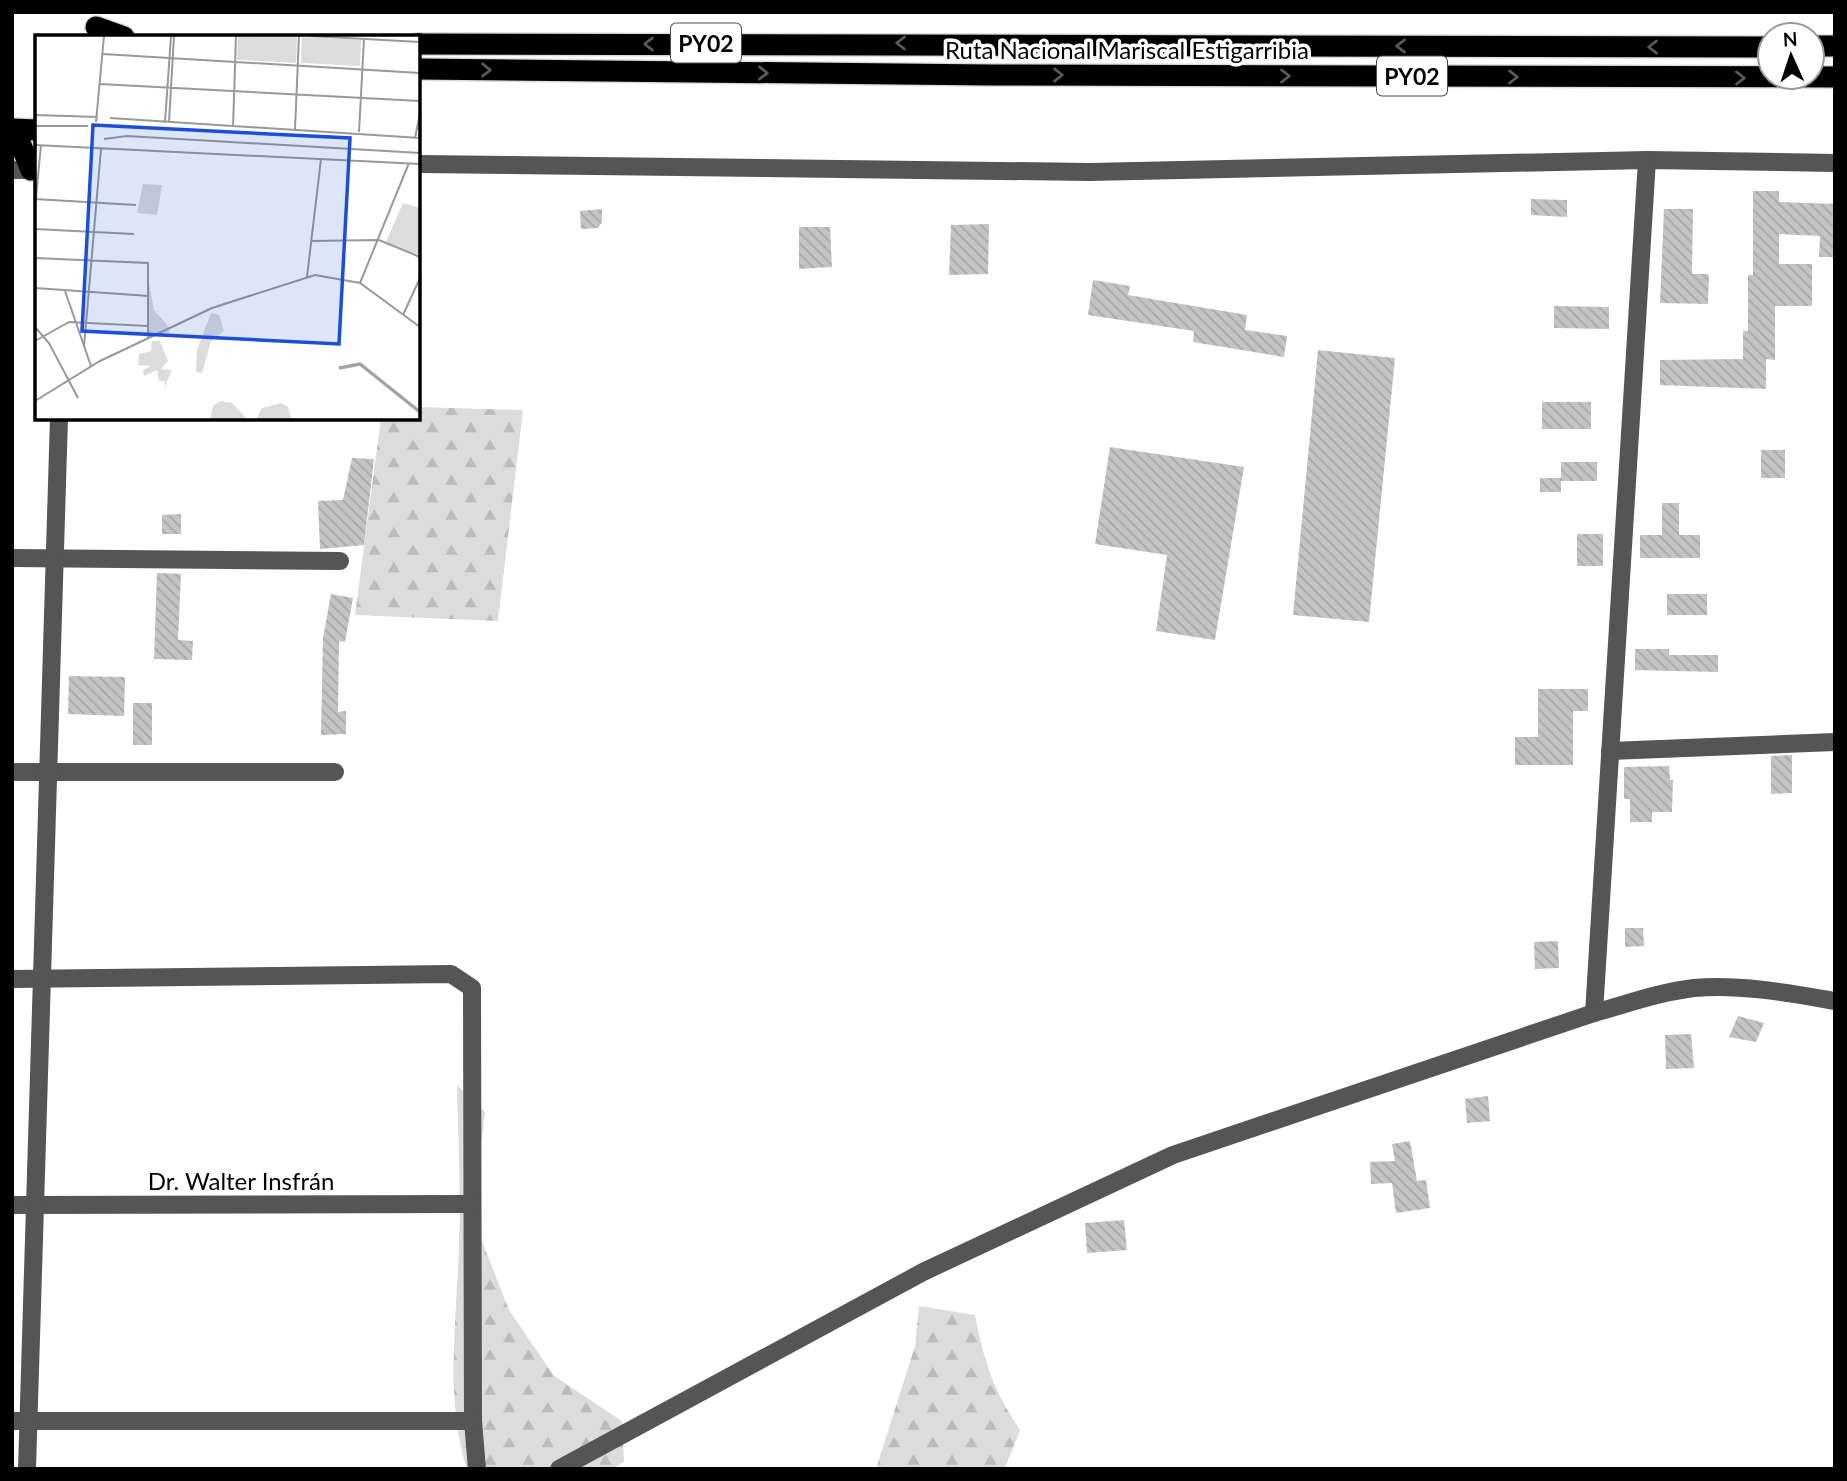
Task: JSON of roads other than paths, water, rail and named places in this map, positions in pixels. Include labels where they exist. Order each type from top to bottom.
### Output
[{"type":"highway","points":[[94,25],[119,35]]},
{"type":"highway","name":"Ruta Nacional Mariscal Estigarribia","points":[[420,44],[1756,47]]},
{"type":"highway","name":"Ruta Nacional Mariscal Estigarribia","points":[[420,69],[990,75],[1835,77]]},
{"type":"highway","points":[[27,170],[14,130],[35,130]]},
{"type":"street","points":[[420,164],[1090,172],[1647,160],[1835,163]]},
{"type":"street","points":[[1594,1013],[1647,160]]},
{"type":"street","points":[[27,1469],[20,1421],[34,1205],[59,420]]},
{"type":"street","points":[[12,558],[340,561]]},
{"type":"street","points":[[1610,751],[1835,742]]},
{"type":"street","points":[[12,772],[335,772]]},
{"type":"street","points":[[12,979],[451,974],[472,988],[473,1421],[477,1469]]},
{"type":"street","points":[[559,1469],[923,1272],[1173,1155],[1594,1013],[1693,989],[1730,987],[1835,1001]]},
{"type":"street","name":"Dr. Walter Insfrán","points":[[12,1205],[471,1204]]},
{"type":"street","points":[[20,1421],[473,1421]]}]
